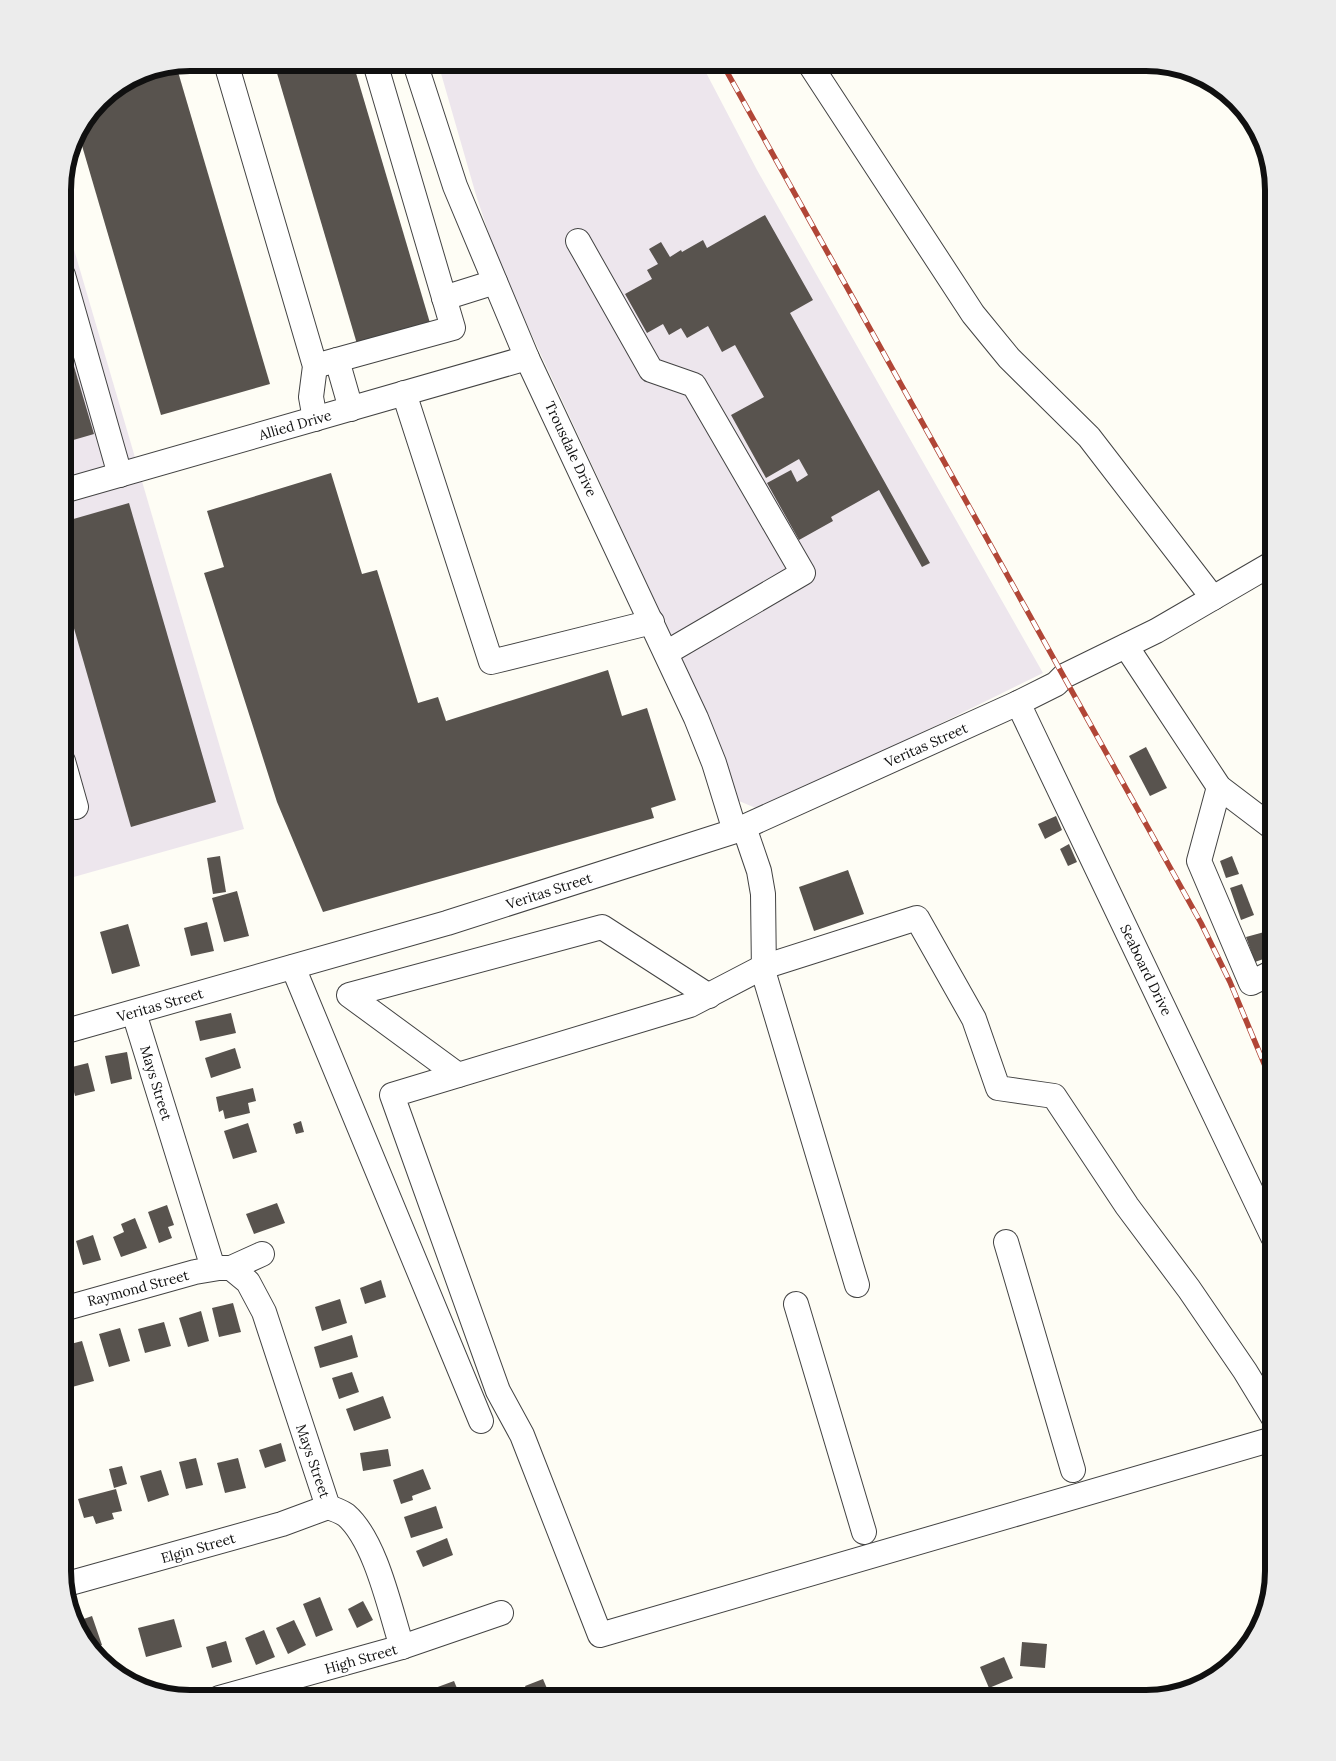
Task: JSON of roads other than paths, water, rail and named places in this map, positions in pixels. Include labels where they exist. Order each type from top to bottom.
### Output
[{"type":"street","points":[[229,72],[326,363],[351,409]]},
{"type":"street","points":[[316,419],[310,397],[326,363],[453,328],[378,72]]},
{"type":"street","name":"Trousdale Drive","points":[[418,72],[455,186],[527,358],[706,740],[739,829],[759,870],[763,894],[763,967],[857,1285]]},
{"type":"street","points":[[815,72],[973,314],[1009,358],[1089,437],[1213,598]]},
{"type":"street","points":[[578,241],[651,370],[694,385],[803,573],[666,653]]},
{"type":"street","points":[[444,298],[495,282]]},
{"type":"street","points":[[72,306],[120,475]]},
{"type":"street","name":"Allied Drive","points":[[72,489],[527,358]]},
{"type":"street","points":[[404,393],[491,662],[652,622]]},
{"type":"street","name":"Veritas Street","points":[[71,1030],[447,923],[739,829],[1018,703],[1056,684],[1064,676],[1156,631],[1265,568]]},
{"type":"street","points":[[1126,646],[1219,788],[1265,821]]},
{"type":"street","name":"Seaboard Drive","points":[[1018,703],[1265,1218]]},
{"type":"street","points":[[1219,788],[1199,861],[1251,983],[1265,976]]},
{"type":"street","points":[[72,791],[76,807]]},
{"type":"street","points":[[1265,1403],[1189,1289],[1127,1206],[1054,1096],[998,1088],[974,1019],[917,918],[763,967],[709,996],[677,1010],[392,1095],[498,1391],[522,1435],[600,1635],[1265,1442]]},
{"type":"street","points":[[458,1074],[349,995],[602,928],[709,996]]},
{"type":"street","points":[[293,968],[481,1421]]},
{"type":"street","name":"Mays Street","points":[[134,1013],[222,1268],[248,1282],[264,1312],[328,1507],[346,1515],[369,1548],[376,1563],[402,1647]]},
{"type":"street","points":[[1006,1242],[1073,1470]]},
{"type":"street","name":"Raymond Street","points":[[71,1307],[222,1268],[262,1254]]},
{"type":"street","points":[[796,1304],[864,1532]]},
{"type":"street","name":"Elgin Street","points":[[72,1583],[282,1524],[328,1507]]},
{"type":"street","name":"High Street","points":[[248,1690],[402,1647],[501,1613]]},
{"type":"railway","points":[[727,72],[1201,923],[1230,982],[1265,1066]]}]
